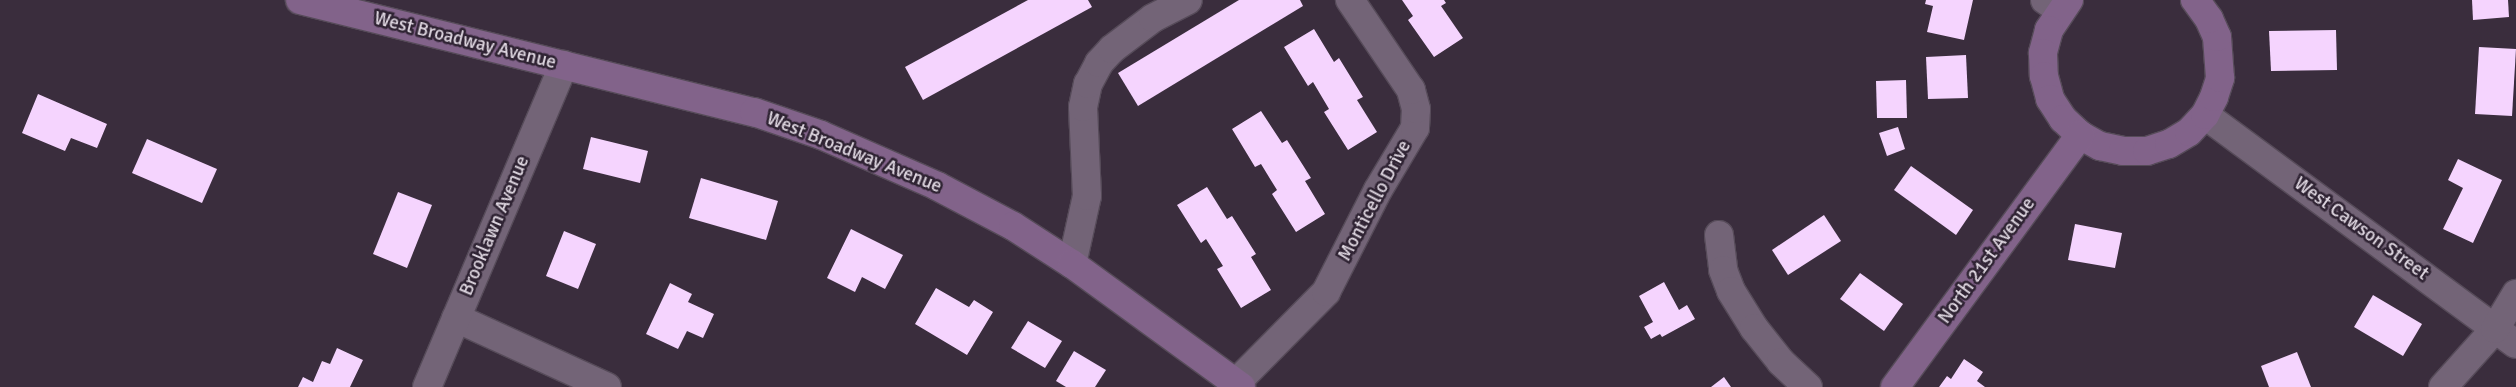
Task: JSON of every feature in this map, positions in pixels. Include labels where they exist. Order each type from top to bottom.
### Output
[{"type":"main road","name":"West Broadway Avenue","points":[[300,0],[754,112],[821,135],[937,186],[1013,226],[1072,264],[1238,385]]},
{"type":"main road","points":[[2058,3],[2043,53],[2044,76],[2054,106],[2080,135],[2116,150],[2147,151],[2182,136],[2204,115],[2220,78],[2221,57],[2218,37],[2197,1]]},
{"type":"main road","name":"North 21st Avenue","points":[[1895,387],[2080,135]]},
{"type":"street","points":[[1072,264],[1087,196],[1082,107],[1088,84],[1099,63],[1112,49],[1153,18],[1188,0]]},
{"type":"street","name":"Monticello Drive","points":[[1238,385],[1326,292],[1378,190],[1415,128],[1416,109],[1411,90],[1350,0]]},
{"type":"street","name":"Brooklawn Avenue","points":[[427,387],[564,65]]},
{"type":"street","name":"West Cawson Street","points":[[2204,115],[2506,337]]},
{"type":"street","points":[[1719,236],[1723,270],[1731,291],[1754,328],[1781,362],[1808,387]]},
{"type":"street","points":[[2443,387],[2506,337],[2516,294]]},
{"type":"street","points":[[456,318],[607,387]]},
{"type":"building","points":[[1028,0],[1088,0],[1092,7],[923,100],[905,67]]},
{"type":"building","points":[[1239,0],[1300,0],[1303,6],[1138,106],[1118,73]]},
{"type":"building","points":[[1402,0],[1444,0],[1446,3],[1441,6],[1463,38],[1434,57],[1408,20],[1413,16]]},
{"type":"building","points":[[1926,0],[1973,0],[1964,40],[1927,32],[1933,6],[1925,4]]},
{"type":"building","points":[[2472,0],[2508,0],[2509,17],[2473,20]]},
{"type":"building","points":[[1314,29],[1334,62],[1339,58],[1363,97],[1357,100],[1377,132],[1348,150],[1324,112],[1329,109],[1313,82],[1308,86],[1284,47]]},
{"type":"building","points":[[2336,30],[2337,70],[2271,71],[2269,31]]},
{"type":"building","points":[[2479,47],[2516,49],[2512,116],[2475,114]]},
{"type":"building","points":[[1966,55],[1968,98],[1928,99],[1926,57]]},
{"type":"building","points":[[1906,80],[1907,118],[1877,118],[1876,81]]},
{"type":"building","points":[[38,94],[107,124],[97,148],[71,138],[65,151],[22,133]]},
{"type":"building","points":[[1261,111],[1282,143],[1287,140],[1311,178],[1305,181],[1325,214],[1296,232],[1272,194],[1277,190],[1261,164],[1255,167],[1232,129]]},
{"type":"building","points":[[1898,127],[1905,149],[1887,156],[1879,133]]},
{"type":"building","points":[[591,137],[648,151],[640,183],[583,169]]},
{"type":"building","points":[[147,139],[217,169],[202,203],[132,173]]},
{"type":"building","points":[[2458,159],[2502,180],[2473,243],[2443,229],[2463,188],[2448,180]]},
{"type":"building","points":[[1911,166],[1973,210],[1956,235],[1894,190]]},
{"type":"building","points":[[701,178],[778,201],[766,240],[689,218]]},
{"type":"building","points":[[1207,187],[1227,219],[1232,216],[1256,254],[1251,257],[1271,290],[1241,308],[1217,269],[1223,266],[1206,239],[1201,243],[1177,205]]},
{"type":"building","points":[[398,192],[432,205],[407,268],[373,254]]},
{"type":"building","points":[[1824,215],[1841,241],[1788,275],[1772,250]]},
{"type":"building","points":[[2075,224],[2122,233],[2115,268],[2068,260]]},
{"type":"building","points":[[851,229],[903,255],[885,289],[862,277],[855,292],[827,278]]},
{"type":"building","points":[[564,231],[596,244],[578,289],[546,276]]},
{"type":"building","points":[[1860,273],[1903,304],[1884,331],[1840,299]]},
{"type":"building","points":[[1664,282],[1679,310],[1687,305],[1695,319],[1662,337],[1660,334],[1651,339],[1644,327],[1653,322],[1639,296]]},
{"type":"building","points":[[670,283],[692,294],[688,302],[714,314],[703,338],[687,331],[678,349],[646,334]]},
{"type":"building","points":[[936,288],[969,307],[974,300],[993,312],[967,355],[915,324]]},
{"type":"building","points":[[2373,295],[2422,324],[2403,356],[2354,327]]},
{"type":"building","points":[[1028,321],[1062,341],[1045,368],[1011,348]]},
{"type":"building","points":[[337,348],[363,360],[350,387],[298,387],[303,377],[313,382],[322,361],[330,364]]},
{"type":"building","points":[[1074,351],[1106,370],[1095,387],[1066,387],[1056,381]]},
{"type":"building","points":[[2297,352],[2311,387],[2269,387],[2261,366]]},
{"type":"building","points":[[1964,359],[1983,372],[1977,381],[1985,387],[1939,387],[1947,376],[1951,379]]},
{"type":"building","points":[[1724,377],[1731,387],[1711,387]]}]
